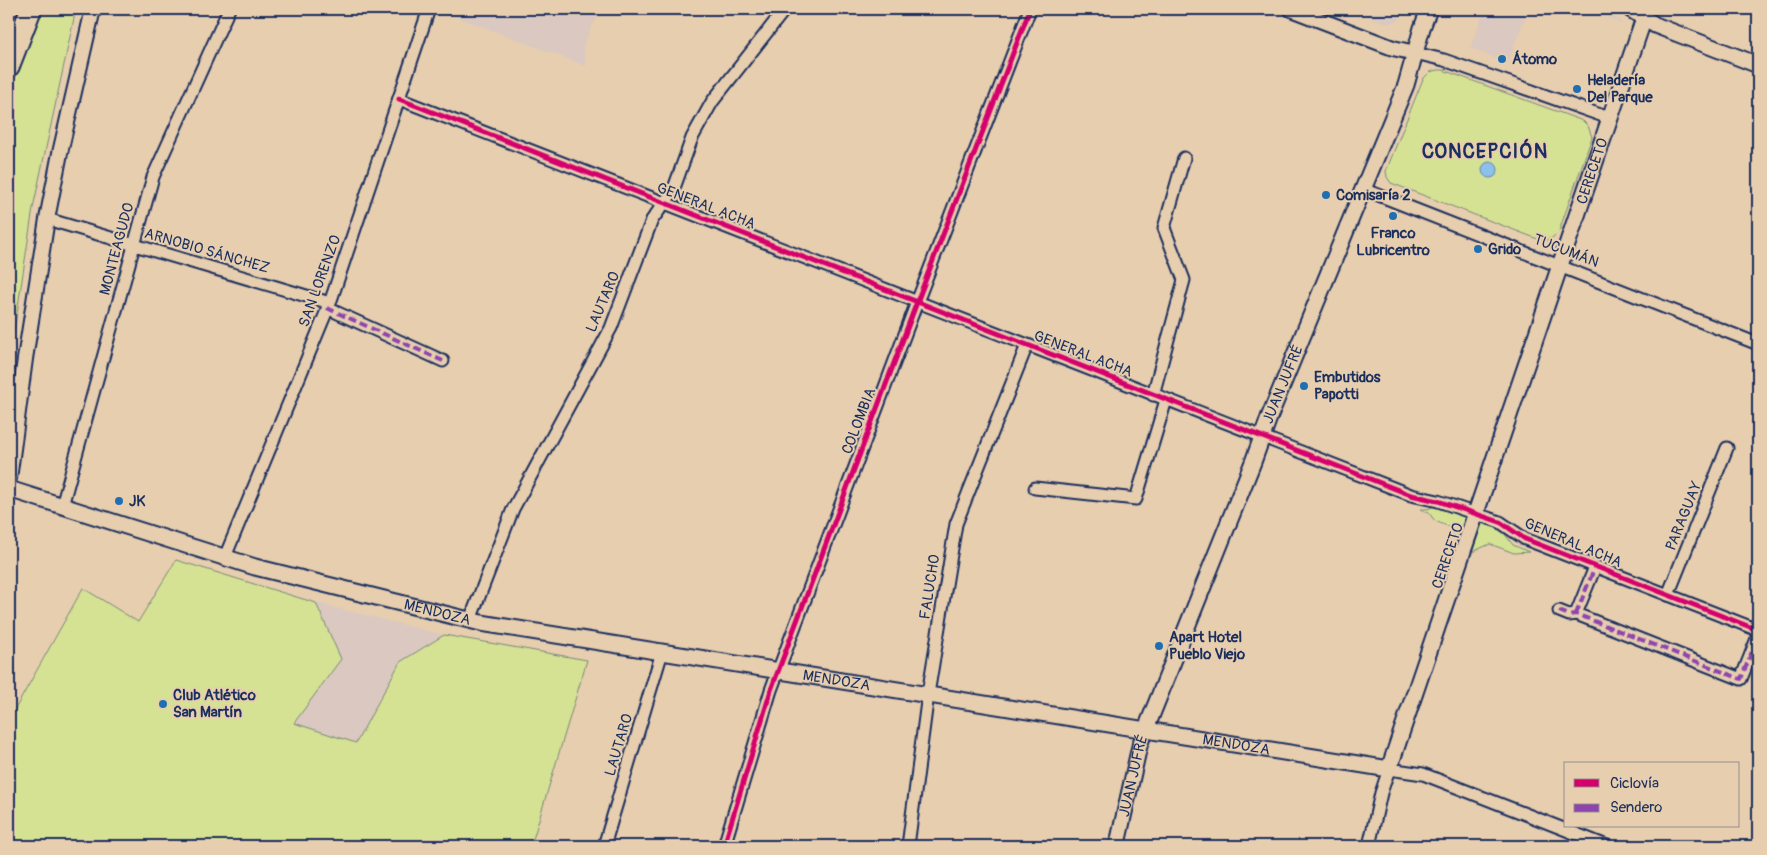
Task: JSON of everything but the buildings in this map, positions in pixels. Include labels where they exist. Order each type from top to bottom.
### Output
[{"type":"highway","points":[[9,66],[31,9]]},
{"type":"main road","name":"JUAN JUFRÉ","points":[[1146,729],[1262,437],[1406,85],[1429,9]]},
{"type":"main road","points":[[1630,9],[1646,13],[1656,25],[1758,65]]},
{"type":"main road","name":"CERECETO","points":[[1389,769],[1646,13]]},
{"type":"main road","name":"MENDOZA","points":[[9,490],[255,567],[470,620],[1389,769]]},
{"type":"street","points":[[9,479],[25,358],[47,219],[60,152],[93,9]]},
{"type":"street","name":"MONTEAGUDO","points":[[62,506],[153,177],[228,9]]},
{"type":"street","name":"SAN LORENZO","points":[[225,557],[329,306],[429,9]]},
{"type":"street","name":"LAUTARO","points":[[470,620],[513,509],[611,328],[652,220],[672,191],[692,138],[712,102],[785,9]]},
{"type":"street","name":"COLOMBIA","points":[[724,846],[778,671],[1030,9]]},
{"type":"street","points":[[1291,9],[1393,48],[1444,60],[1609,118]]},
{"type":"street","name":"GENERAL ACHA","points":[[399,99],[1410,495],[1438,501],[1500,522],[1525,539],[1758,630]]},
{"type":"street","points":[[1153,395],[1184,280],[1164,228],[1184,158]]},
{"type":"street","name":"TUCUMÁN","points":[[1363,189],[1758,344]]},
{"type":"street","name":"ARNOBIO SÁNCHEZ","points":[[47,219],[329,306],[443,361]]},
{"type":"street","name":"FALUCHO","points":[[908,846],[928,694],[956,524],[1027,345]]},
{"type":"street","points":[[1035,488],[1136,499],[1166,400]]},
{"type":"street","name":"PARAGUAY","points":[[1668,595],[1727,448]]},
{"type":"street","points":[[1576,614],[1595,567]]},
{"type":"street","points":[[1559,610],[1570,615],[1576,614],[1741,679],[1758,636]]},
{"type":"street","name":"LAUTARO","points":[[604,846],[662,652]]},
{"type":"street","name":"JUAN JUFRÉ","points":[[1117,846],[1140,744],[1146,729]]},
{"type":"street","name":"CERECETO","points":[[1369,846],[1381,793],[1389,769]]},
{"type":"street","name":"MENDOZA","points":[[1389,769],[1423,774],[1607,846]]},
{"type":"shaded area","points":[[452,9],[603,9],[591,27],[583,47],[586,66],[449,14]]},
{"type":"shaded area","points":[[1348,9],[1404,9],[1399,20],[1389,24]]},
{"type":"shaded area","points":[[1485,9],[1528,9],[1508,63],[1470,48]]},
{"type":"shaded area","points":[[1588,9],[1601,9],[1620,21],[1621,24]]},
{"type":"shaded area","points":[[316,603],[444,635],[400,662],[356,743],[294,723],[340,659]]},
{"type":"green space","points":[[41,9],[76,9],[33,208],[9,365],[9,95]]},
{"type":"green space","points":[[1443,70],[1583,121],[1588,126],[1592,137],[1559,231],[1552,238],[1543,241],[1391,183],[1386,171],[1423,79],[1430,72]]},
{"type":"green space","points":[[1436,505],[1464,517],[1465,523],[1458,542],[1450,527],[1435,521],[1429,513],[1420,509],[1428,509]]},
{"type":"green space","points":[[1484,523],[1501,529],[1513,545],[1529,552],[1514,553],[1490,544],[1472,552]]},
{"type":"green space","name":"Club Atlético San Martín","points":[[176,560],[316,603],[341,659],[294,723],[356,743],[400,662],[444,635],[587,660],[531,846],[9,846],[9,720],[83,588],[138,622]]},
{"type":"water","points":[[1490,162],[1496,164],[1498,170],[1496,176],[1490,178],[1484,176],[1482,170],[1484,164]]},
{"type":"marked path","points":[[327,308],[443,361]]},
{"type":"marked path","points":[[1576,614],[1595,567]]},
{"type":"marked path","points":[[1559,611],[1569,615],[1576,614],[1741,679],[1758,636]]},
{"type":"cycle path","points":[[724,846],[771,690],[1030,9]]},
{"type":"cycle path","points":[[399,99],[1411,495],[1438,501],[1500,522],[1525,539],[1758,630]]},
{"type":"place","name":"Átomo","points":[[1502,59]]},
{"type":"place","name":"Heladería Del Parque","points":[[1577,89]]},
{"type":"place","name":"Comisaría 2","points":[[1326,195]]},
{"type":"place","name":"Franco Lubricentro","points":[[1393,216]]},
{"type":"place","name":"Grido","points":[[1478,249]]},
{"type":"place","name":"Embutidos Papotti","points":[[1304,386]]},
{"type":"place","name":"JK","points":[[119,501]]},
{"type":"place","name":"Apart Hotel Pueblo Viejo","points":[[1159,646]]},
{"type":"place","name":"Club Atlético San Martín","points":[[163,704]]},
{"type":"district","name":"CONCEPCIÓN","points":[[1485,151]]}]
